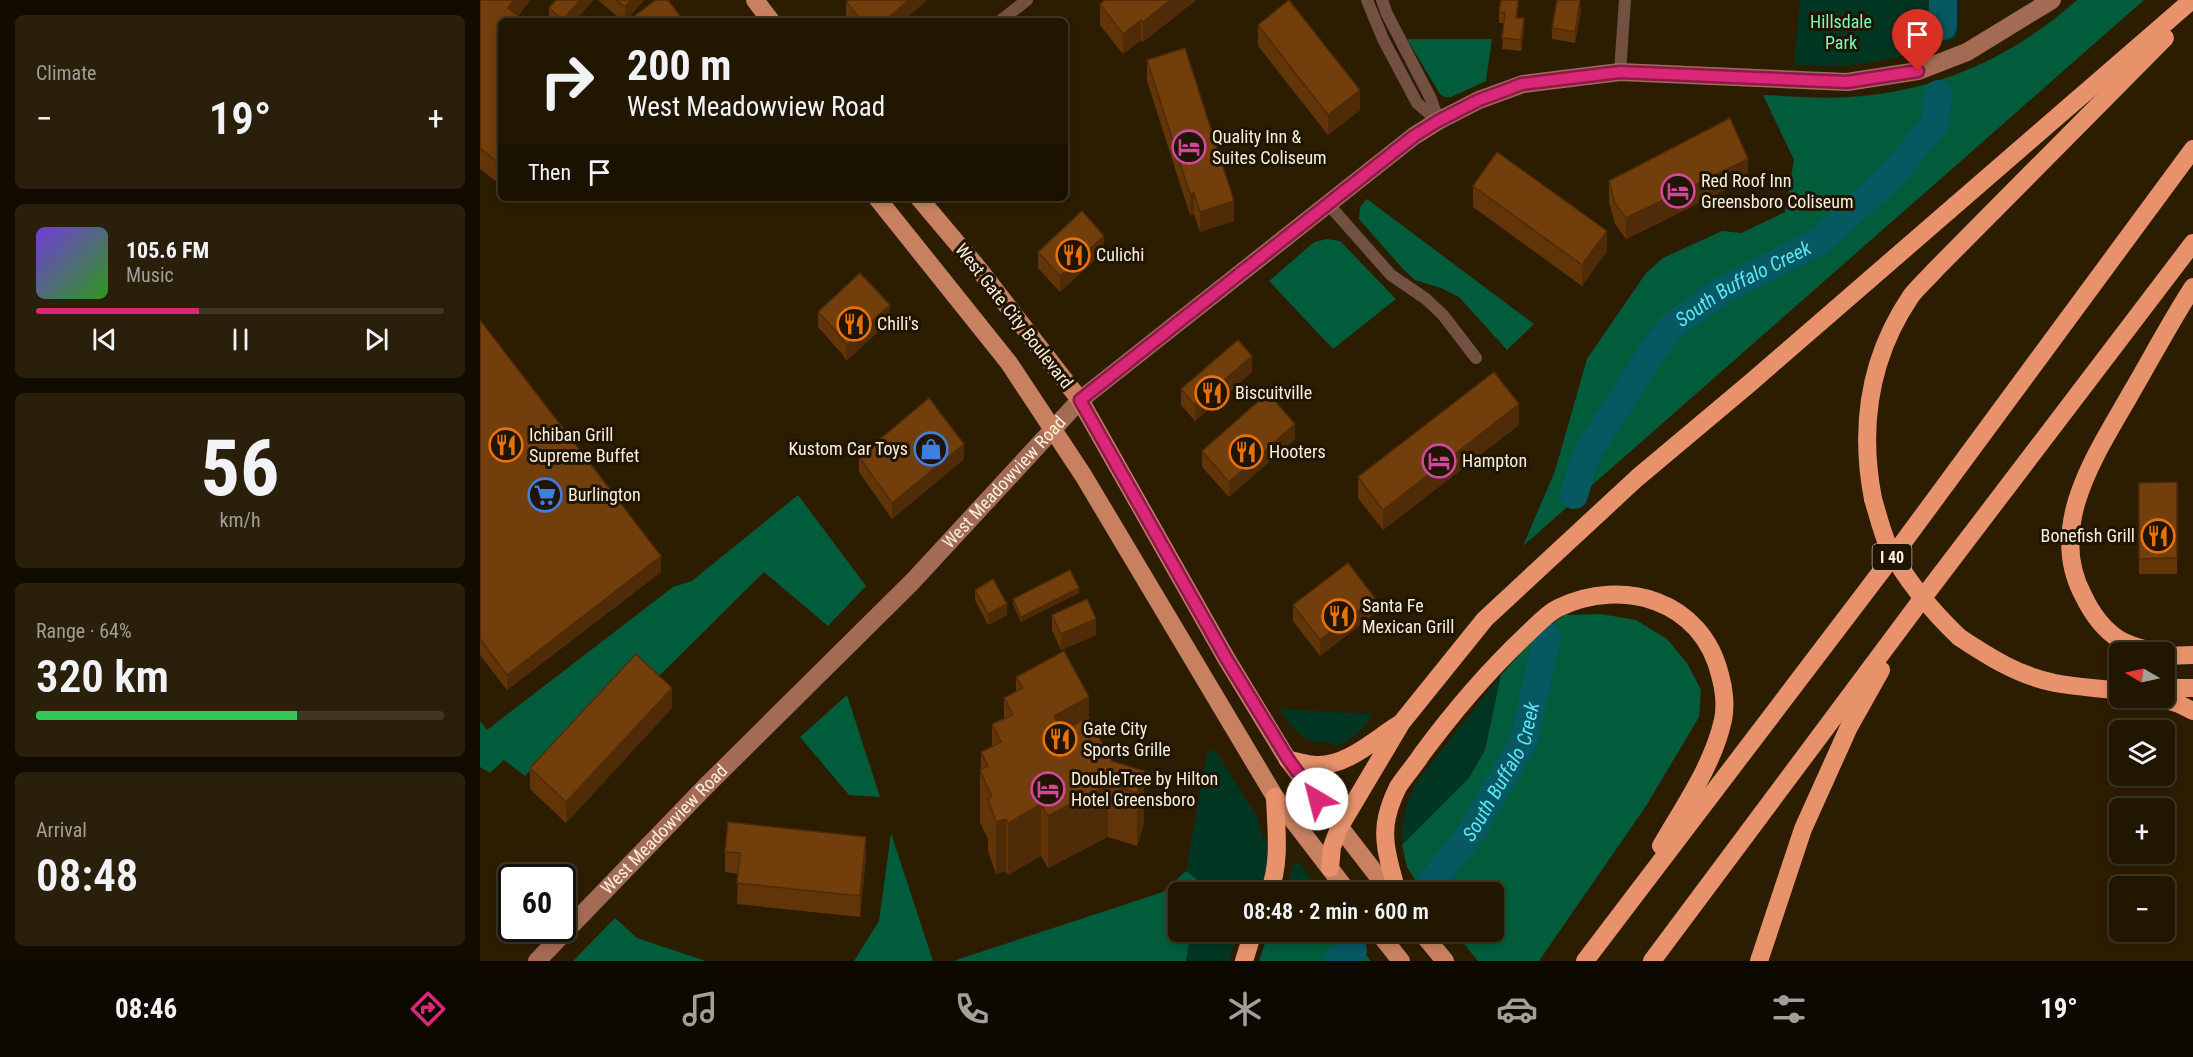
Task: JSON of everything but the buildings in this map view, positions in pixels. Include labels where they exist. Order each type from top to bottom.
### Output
[{"type":"highway","points":[[1330,868],[1332,847],[1339,828],[1402,722],[1485,619],[1637,478],[1749,384],[2192,0]]},
{"type":"highway","points":[[2109,689],[2055,683],[2020,673],[1994,661],[1959,637],[1933,612],[1909,581],[1889,548],[1873,499],[1867,467],[1866,434],[1869,401],[1875,372],[1889,334],[1912,296],[1952,252],[2193,10]]},
{"type":"highway","name":"I 40","points":[[1585,961],[1896,552],[2193,149]]},
{"type":"highway","name":"I 40","points":[[1652,961],[1922,599],[2193,243]]},
{"type":"highway","points":[[2127,642],[2103,625],[2089,608],[2077,584],[2071,554],[2071,517],[2088,471],[2193,286]]},
{"type":"highway","points":[[1394,882],[1385,845],[1387,818],[1398,788],[1457,709],[1510,650],[1556,609],[1578,601],[1611,593],[1665,603],[1703,636],[1717,660],[1723,685],[1724,718],[1702,773],[1647,871],[1585,961]]},
{"type":"highway","points":[[1759,961],[1803,830],[1844,737],[1922,599]]},
{"type":"highway","points":[[2175,656],[2193,655]]},
{"type":"highway","points":[[2175,688],[2193,688]]},
{"type":"highway","points":[[2175,703],[2193,711]]},
{"type":"highway","points":[[1288,759],[1316,765],[1335,763],[1350,756],[1402,722]]},
{"type":"highway","points":[[1273,882],[1277,855],[1275,797]]},
{"type":"highway","points":[[1244,961],[1250,942]]},
{"type":"main road","points":[[755,0],[769,18]]},
{"type":"main road","name":"West Gate City Boulevard","points":[[879,201],[1009,363],[1083,475],[1275,797],[1340,882]]},
{"type":"main road","name":"West Gate City Boulevard","points":[[922,201],[978,268],[1080,400],[1226,658],[1288,759],[1382,882]]},
{"type":"main road","points":[[1386,942],[1401,961]]},
{"type":"main road","points":[[1429,942],[1445,961]]},
{"type":"street","points":[[1004,18],[1027,0]]},
{"type":"street","points":[[1367,0],[1383,39],[1418,103],[1438,121]]},
{"type":"street","points":[[1382,0],[1431,99],[1438,121]]},
{"type":"street","points":[[1620,72],[1625,0]]},
{"type":"street","name":"West Meadowview Road","points":[[537,961],[706,786],[913,581],[1080,400],[1414,136],[1479,100],[1522,84],[1620,72],[1847,82],[1918,71],[1967,52],[2052,0]]},
{"type":"street","points":[[1329,205],[1391,275],[1426,299],[1443,315],[1476,358]]},
{"type":"green space","name":"Hillsdale Park","points":[[1800,0],[1955,0],[1957,37],[1915,52],[1855,65],[1794,65]]},
{"type":"green space","points":[[2077,0],[2144,0],[1523,546],[1555,471],[1587,359],[1646,273],[1663,258],[1722,231],[1741,233],[1785,212],[1794,160],[1763,95],[1850,97],[1913,87],[1943,79],[2000,55],[2052,21]]},
{"type":"green space","points":[[1407,39],[1492,39],[1486,81],[1451,97],[1445,97],[1440,94]]},
{"type":"green space","points":[[1367,199],[1534,324],[1507,350],[1459,297],[1441,288],[1415,280],[1403,269],[1359,219],[1360,207]]},
{"type":"green space","points":[[1327,239],[1340,241],[1396,299],[1333,349],[1269,281],[1314,242]]},
{"type":"green space","points":[[798,495],[866,586],[828,626],[764,572],[654,681],[634,664],[525,776],[504,760],[490,773],[480,767],[480,721],[487,730],[673,587],[692,581]]},
{"type":"green space","points":[[1601,614],[1636,620],[1667,639],[1687,663],[1701,690],[1699,717],[1646,806],[1539,961],[1478,961],[1462,942],[1504,942],[1504,882],[1417,882],[1407,867],[1402,845],[1469,778],[1485,750],[1501,675],[1535,637],[1564,615]]},
{"type":"green space","points":[[1501,675],[1485,750],[1469,778],[1402,845],[1405,812],[1417,781]]},
{"type":"green space","points":[[847,695],[880,797],[849,795],[800,737]]},
{"type":"green space","points":[[1279,709],[1373,714],[1356,734],[1334,747],[1331,742],[1313,741],[1300,734]]},
{"type":"green space","points":[[1214,749],[1257,816],[1262,836],[1268,841],[1269,852],[1263,882],[1200,882],[1186,871],[1207,753]]},
{"type":"green space","points":[[891,833],[933,961],[854,961],[879,921]]},
{"type":"green space","points":[[1294,863],[1300,863],[1313,882],[1288,882]]},
{"type":"green space","points":[[1186,871],[1200,882],[1174,882]]},
{"type":"green space","points":[[1168,887],[1168,942],[1189,942],[1186,961],[953,961],[1163,892]]},
{"type":"green space","points":[[615,918],[637,938],[706,961],[573,961]]},
{"type":"green space","points":[[1189,942],[1235,942],[1229,961],[1186,961]]},
{"type":"green space","points":[[1266,942],[1356,942],[1371,961],[1259,961]]},
{"type":"waterway","name":"South Buffalo Creek","points":[[1943,0],[1943,26]]},
{"type":"waterway","name":"South Buffalo Creek","points":[[1574,495],[1586,455],[1652,352],[1672,326],[1723,290],[1820,241],[1894,173],[1935,123],[1938,94]]},
{"type":"waterway","name":"South Buffalo Creek","points":[[1431,882],[1471,833],[1524,741],[1547,637]]},
{"type":"waterway","name":"South Buffalo Creek","points":[[1338,961],[1353,950]]},
{"type":"place","name":"Quality Inn & Suites Coliseum","points":[[1189,147]]},
{"type":"place","name":"Red Roof Inn Greensboro Coliseum","points":[[1678,191]]},
{"type":"place","name":"Culichi","points":[[1073,255]]},
{"type":"place","name":"Chili's","points":[[854,324]]},
{"type":"place","name":"Biscuitville","points":[[1212,393]]},
{"type":"place","name":"Ichiban Grill Supreme Buffet","points":[[506,445]]},
{"type":"place","name":"Kustom Car Toys","points":[[931,449]]},
{"type":"place","name":"Hooters","points":[[1246,452]]},
{"type":"place","name":"Hampton","points":[[1439,461]]},
{"type":"place","name":"Burlington","points":[[545,495]]},
{"type":"place","name":"Bonefish Grill","points":[[2158,536]]},
{"type":"place","name":"Santa Fe Mexican Grill","points":[[1339,616]]},
{"type":"place","name":"Gate City Sports Grille","points":[[1060,739]]},
{"type":"place","name":"DoubleTree by Hilton Hotel Greensboro","points":[[1048,789]]},
{"type":"route","points":[[1317,799],[1288,759],[1226,658],[1080,400],[1414,136],[1479,100],[1522,84],[1620,72],[1847,82],[1918,71]]}]
